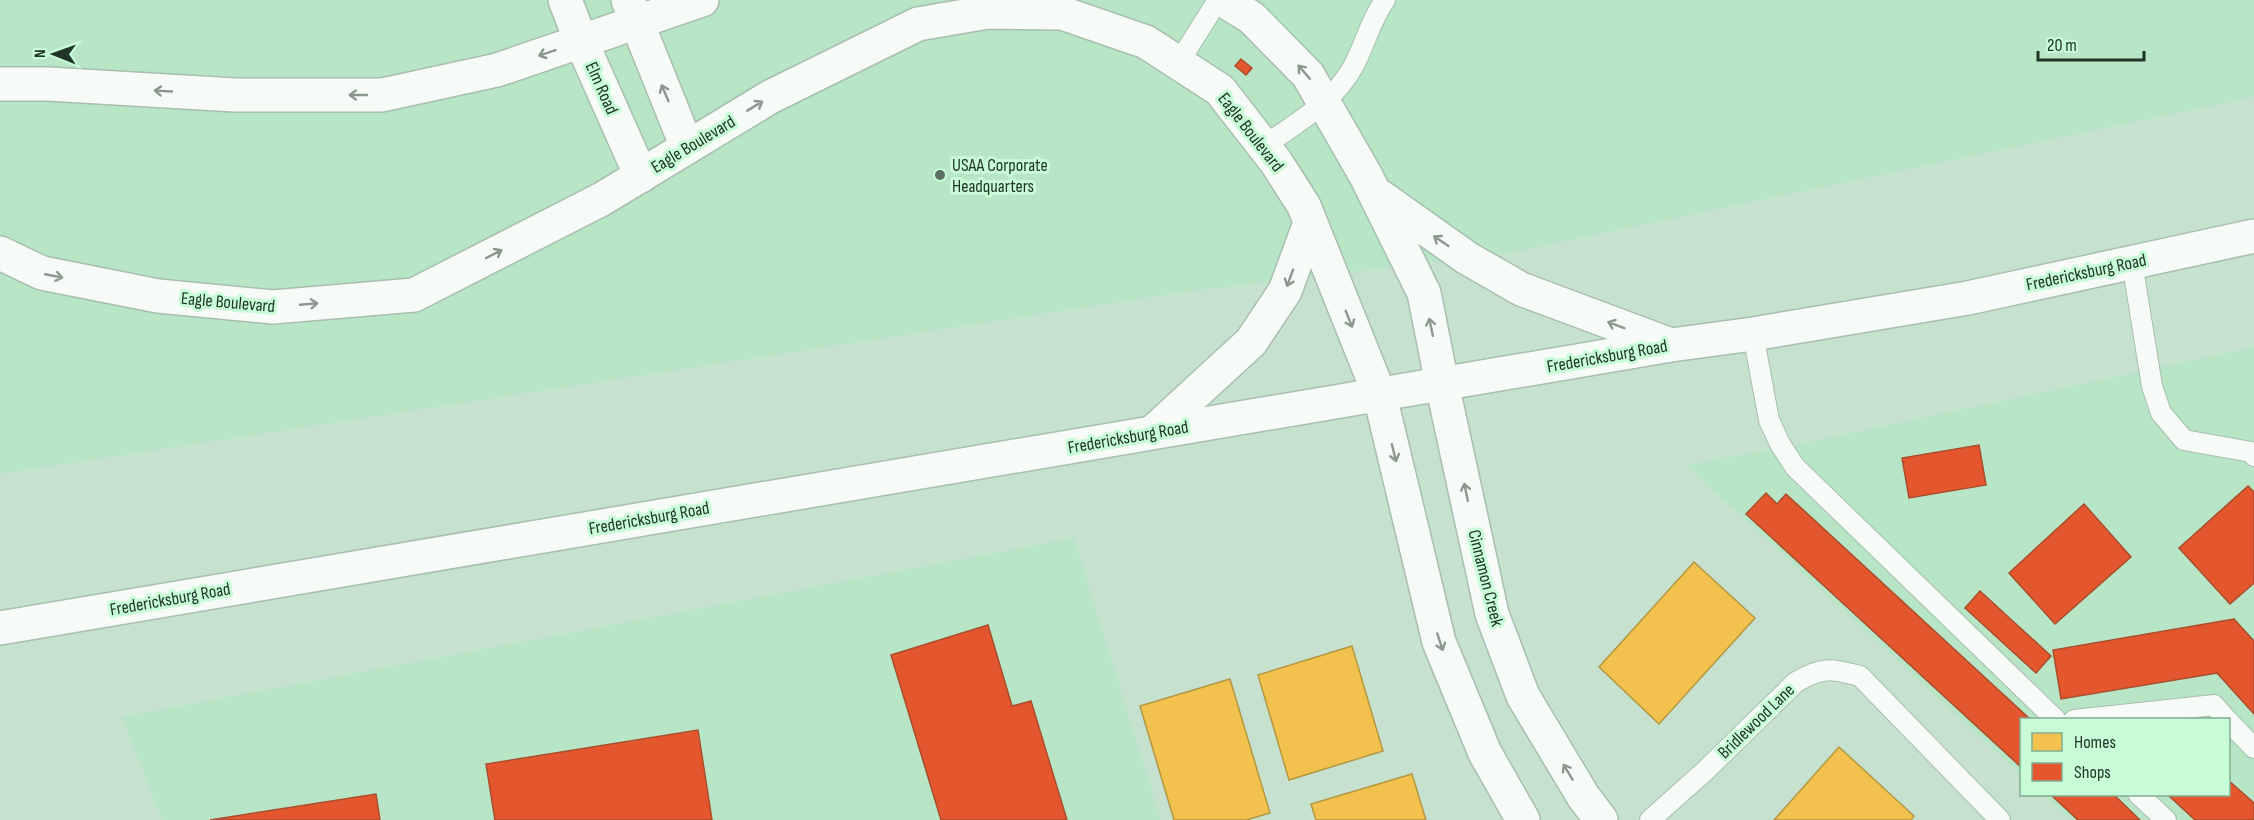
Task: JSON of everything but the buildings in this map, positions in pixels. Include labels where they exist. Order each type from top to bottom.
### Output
[{"type":"street","name":"Elm Road","points":[[565,0],[641,176]]},
{"type":"street","points":[[0,84],[48,84],[235,95],[382,95],[497,70],[581,41],[632,11],[702,0]]},
{"type":"street","points":[[1223,0],[1252,9],[1308,75],[1376,192],[1424,293],[1442,384]]},
{"type":"street","points":[[632,11],[687,147]]},
{"type":"street","name":"Eagle Boulevard","points":[[0,254],[42,273],[169,297],[273,307],[414,295],[602,199],[770,98],[918,24],[988,12],[1062,13],[1146,42],[1220,90],[1264,146],[1304,206],[1380,396]]},
{"type":"street","points":[[1376,192],[1467,258],[1521,289],[1671,345]]},
{"type":"street","points":[[1153,432],[1251,342],[1285,291],[1310,223]]},
{"type":"street","name":"Fredericksburg Road","points":[[0,628],[1671,345],[1753,334],[1968,298],[2254,236]]},
{"type":"street","name":"Cinnamon Creek","points":[[1442,384],[1492,614],[1523,696],[1583,796],[1601,820]]},
{"type":"street","points":[[1380,396],[1439,642],[1485,753],[1523,820]]},
{"type":"lane","points":[[1179,62],[1218,0]]},
{"type":"lane","points":[[1264,146],[1324,103],[1340,87],[1354,66],[1375,13],[1385,0]]},
{"type":"lane","points":[[2132,262],[2152,386],[2161,413],[2184,440],[2251,452],[2254,456]]},
{"type":"lane","points":[[1753,334],[1769,420],[1780,444],[1795,467],[2054,718]]},
{"type":"lane","name":"Bridlewood Lane","points":[[1650,820],[1706,770],[1796,682],[1813,672],[1832,669],[1860,676],[2000,820]]},
{"type":"lane","points":[[2093,718],[2214,705],[2226,718]]},
{"type":"lane","points":[[2230,722],[2254,748]]},
{"type":"lane","points":[[2139,796],[2166,820]]},
{"type":"shaded area","name":"USAA Corporate Headquarters","points":[[0,0],[2254,0],[2254,97],[1508,253],[1185,292],[0,474]]},
{"type":"shaded area","points":[[2254,347],[2254,820],[2071,820],[2044,796],[2230,796],[2230,718],[2020,718],[2020,774],[1686,465],[1805,443]]},
{"type":"shaded area","points":[[1074,538],[1161,820],[162,820],[122,717]]},
{"type":"place","name":"USAA Corporate Headquarters","points":[[940,175]]}]
